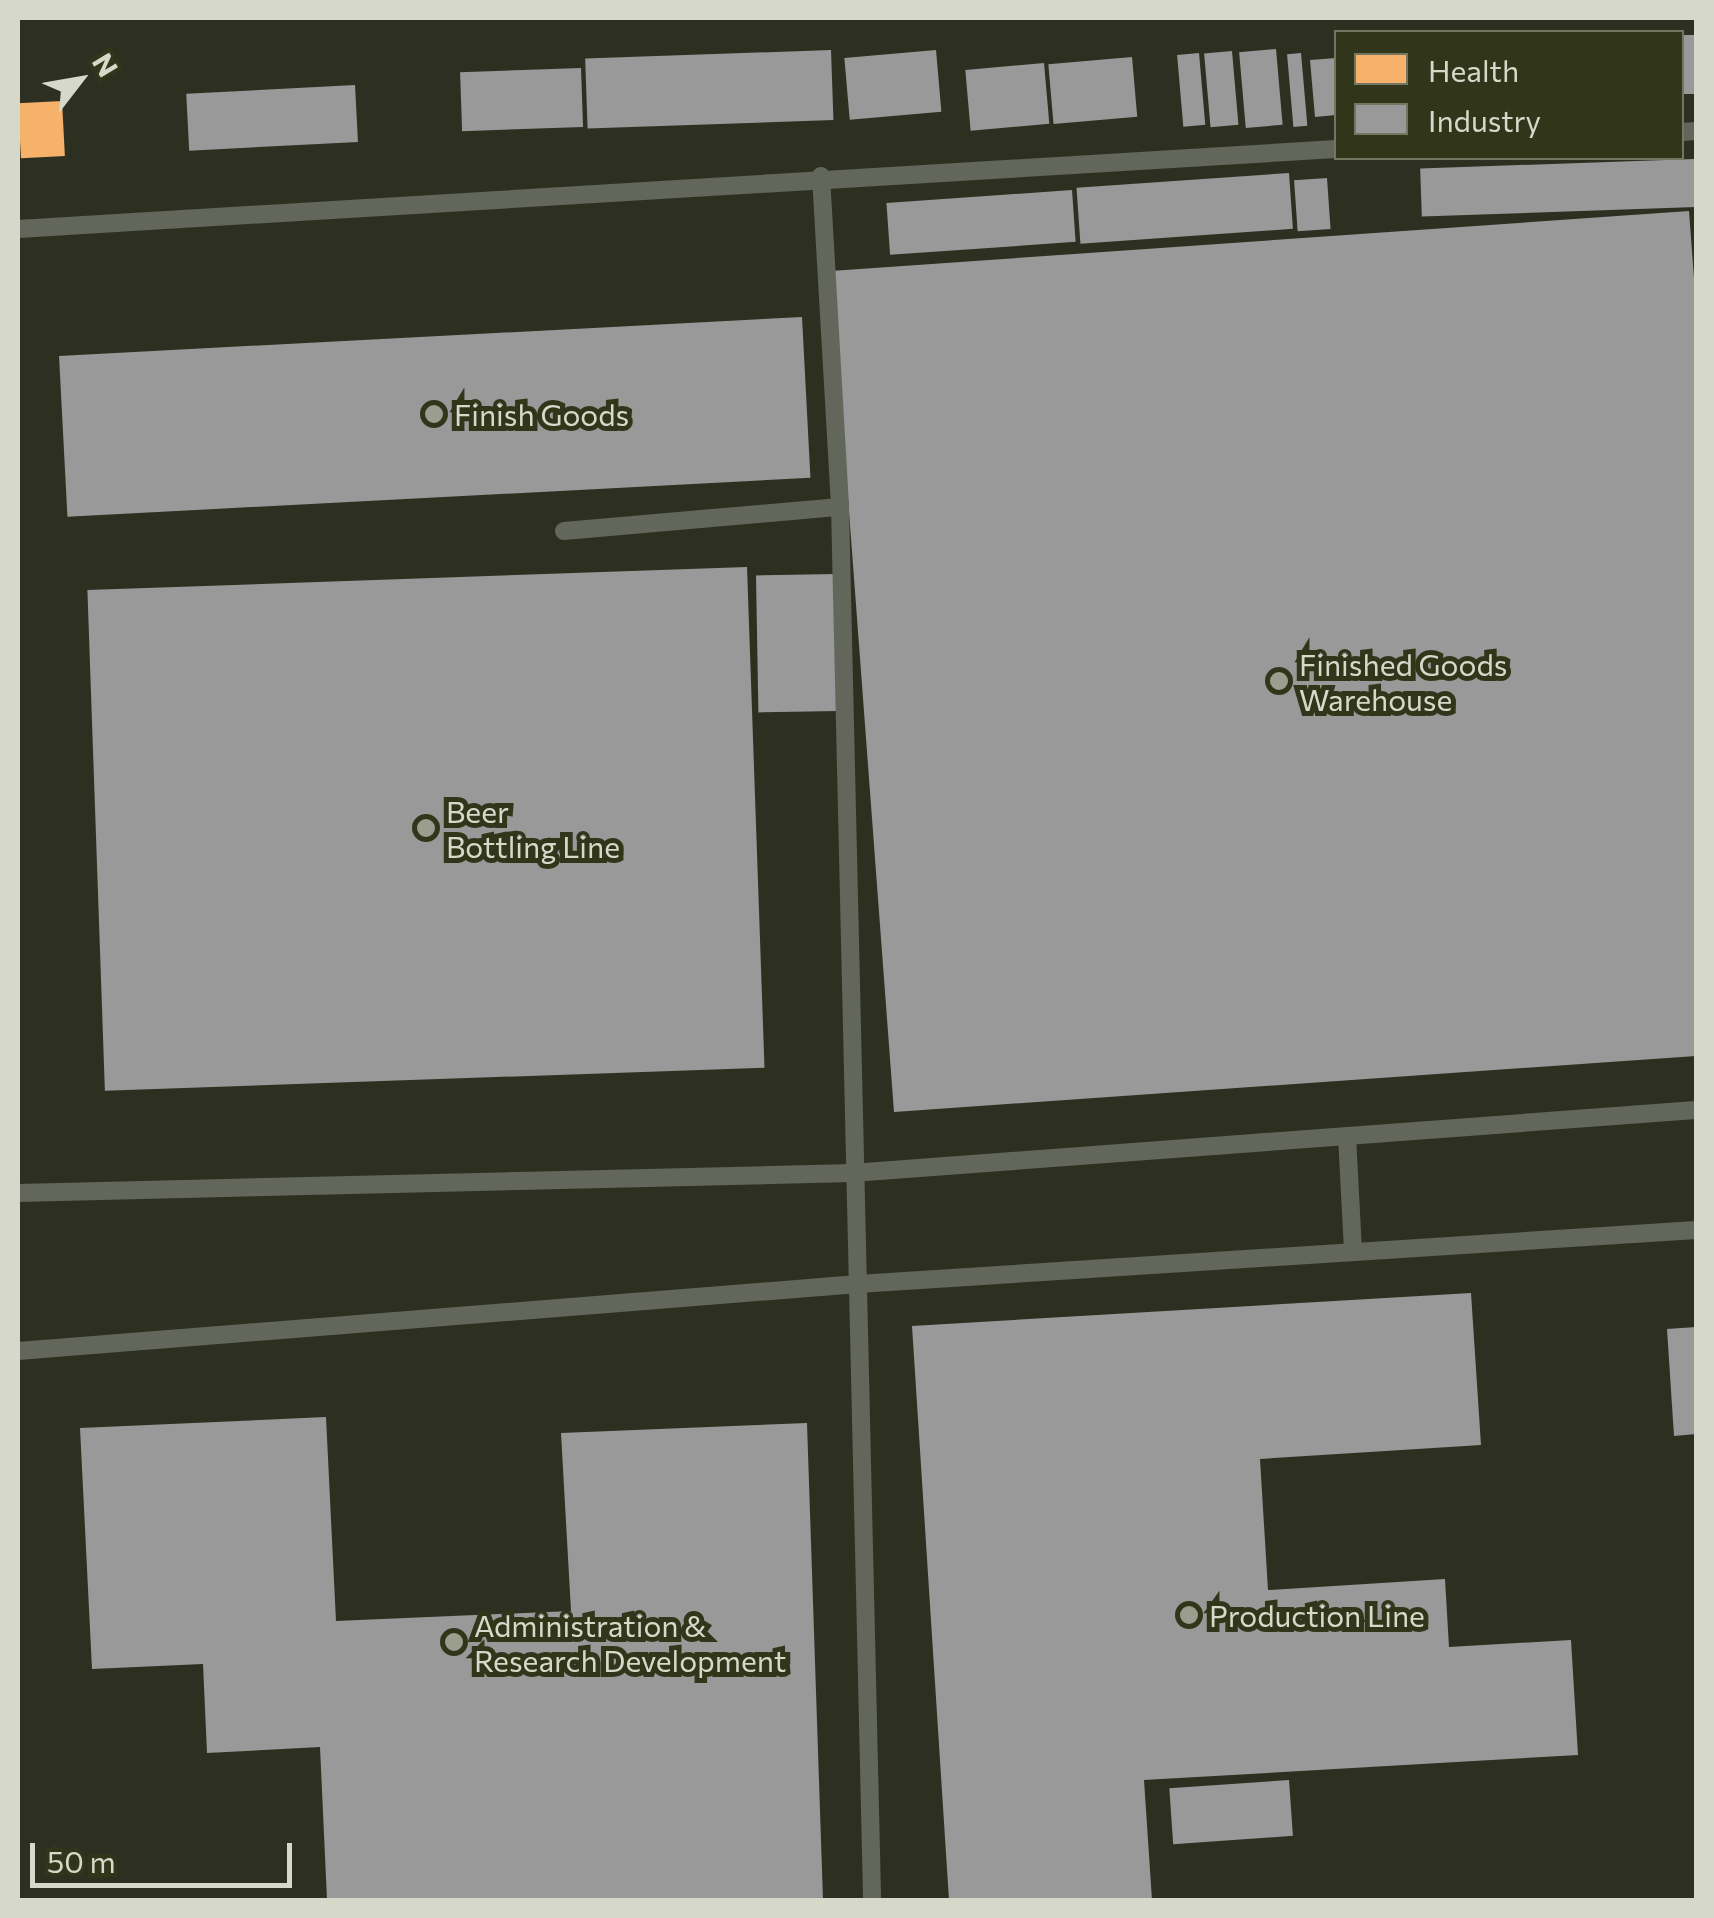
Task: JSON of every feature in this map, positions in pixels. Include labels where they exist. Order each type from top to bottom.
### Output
[{"type":"lane","points":[[18,229],[821,176],[1334,150]]},
{"type":"lane","points":[[821,176],[840,507],[852,1173],[872,1900]]},
{"type":"lane","points":[[564,531],[840,507]]},
{"type":"lane","points":[[18,1192],[852,1173],[1696,1110]]},
{"type":"lane","points":[[1347,1136],[1353,1249]]},
{"type":"lane","points":[[18,1351],[858,1284],[1353,1249],[1696,1230]]},
{"type":"building: Health","points":[[62,101],[65,156],[21,158],[18,103]]},
{"type":"building: Industry","points":[[1684,35],[1696,35],[1696,94],[1684,94]]},
{"type":"building: Industry","points":[[1276,49],[1283,125],[1246,128],[1239,52]]},
{"type":"building: Industry","points":[[831,50],[833,120],[588,129],[585,59]]},
{"type":"building: Industry","points":[[936,50],[941,112],[850,120],[844,58]]},
{"type":"building: Industry","points":[[1232,51],[1238,125],[1211,127],[1204,53]]},
{"type":"building: Industry","points":[[1199,53],[1205,125],[1183,127],[1177,55]]},
{"type":"building: Industry","points":[[1301,53],[1307,126],[1293,127],[1287,54]]},
{"type":"building: Industry","points":[[1132,57],[1137,117],[1054,124],[1048,64]]},
{"type":"building: Industry","points":[[1334,58],[1334,115],[1315,117],[1310,60]]},
{"type":"building: Industry","points":[[1044,63],[1049,124],[971,131],[965,70]]},
{"type":"building: Industry","points":[[581,68],[583,127],[462,131],[460,72]]},
{"type":"building: Industry","points":[[355,85],[358,142],[189,151],[186,94]]},
{"type":"building: Industry","points":[[1694,159],[1696,207],[1422,217],[1420,169]]},
{"type":"building: Industry","points":[[1289,173],[1293,229],[1080,244],[1077,188]]},
{"type":"building: Industry","points":[[1327,178],[1331,229],[1298,231],[1294,180]]},
{"type":"building: Industry","points":[[1072,190],[1076,242],[890,255],[886,203]]},
{"type":"building: Industry","name":"Finished Goods Warehouse","points":[[1689,211],[1696,305],[1696,1056],[894,1112],[831,271]]},
{"type":"building: Industry","name":"Finish Goods","points":[[802,317],[810,478],[67,517],[59,356]]},
{"type":"building: Industry","name":"Beer Bottling Line","points":[[747,567],[764,1068],[105,1091],[87,590]]},
{"type":"building: Industry","points":[[837,574],[839,711],[758,712],[756,575]]},
{"type":"building: Industry","name":"Production Line","points":[[1471,1293],[1481,1445],[1260,1459],[1268,1590],[1445,1579],[1449,1647],[1571,1640],[1578,1755],[1144,1780],[1152,1900],[949,1900],[912,1326]]},
{"type":"building: Industry","points":[[1696,1327],[1696,1434],[1674,1436],[1667,1329]]},
{"type":"building: Industry","name":"Administration & Research Development","points":[[326,1417],[336,1621],[571,1611],[561,1433],[807,1423],[823,1900],[327,1900],[320,1747],[207,1753],[203,1664],[92,1669],[80,1428]]},
{"type":"building: Industry","points":[[1289,1780],[1293,1836],[1173,1844],[1169,1788]]},
{"type":"place","name":"Finish Goods","points":[[434,414]]},
{"type":"place","name":"Finished Goods Warehouse","points":[[1279,681]]},
{"type":"place","name":"Beer Bottling Line","points":[[426,828]]},
{"type":"place","name":"Production Line","points":[[1189,1615]]},
{"type":"place","name":"Administration & Research Development","points":[[454,1642]]}]
